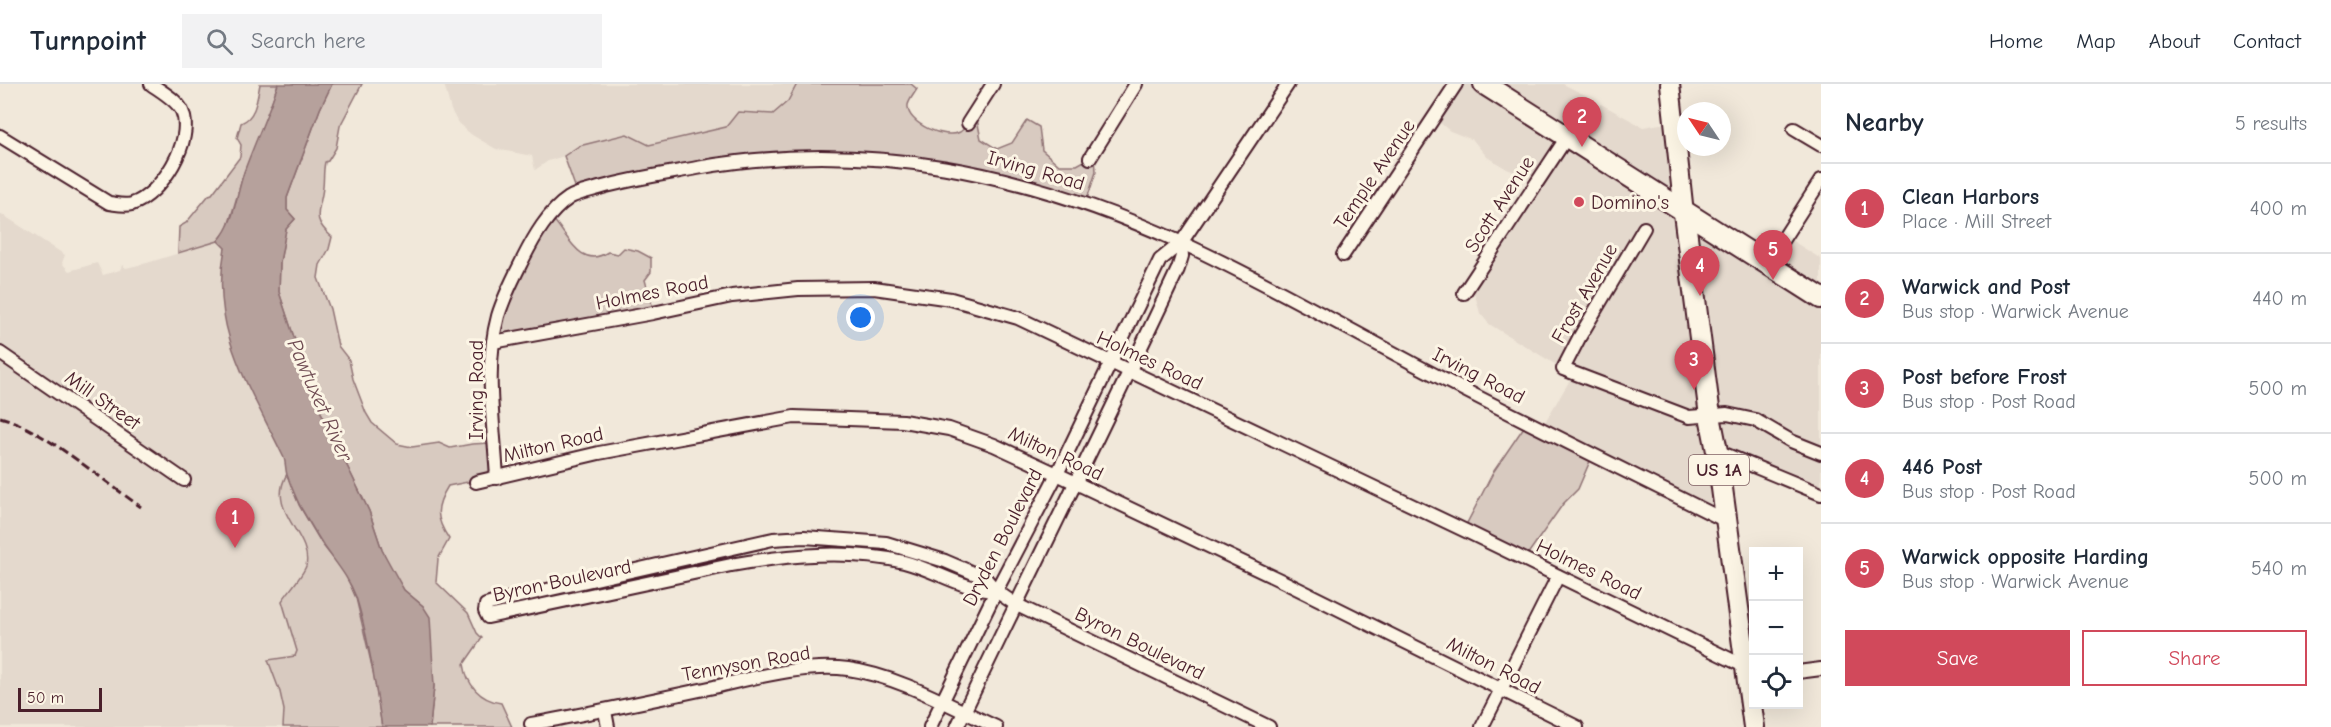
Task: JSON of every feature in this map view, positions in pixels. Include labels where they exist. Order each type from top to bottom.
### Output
[{"type":"main road","points":[[1484,84],[1821,298]]},
{"type":"main road","points":[[1670,84],[1684,213]]},
{"type":"main road","name":"US 1A","points":[[1684,213],[1710,416],[1749,669]]},
{"type":"main road","name":"US 1A","points":[[1753,709],[1754,727]]},
{"type":"street","points":[[0,136],[109,202],[123,206],[135,203],[159,183],[170,170],[180,154],[186,124],[182,109],[166,94],[150,84]]},
{"type":"street","points":[[969,123],[993,84]]},
{"type":"street","points":[[1090,158],[1136,84]]},
{"type":"street","name":"Dryden Boulevard","points":[[930,727],[996,591],[1057,474],[1160,260],[1181,243],[1287,84]]},
{"type":"street","name":"Temple Avenue","points":[[1343,255],[1456,84]]},
{"type":"street","points":[[1794,129],[1821,145]]},
{"type":"street","name":"Scott Avenue","points":[[1464,293],[1567,137]]},
{"type":"street","name":"Irving Road","points":[[497,478],[491,371],[498,314],[529,246],[549,216],[571,196],[624,181],[713,165],[791,158],[867,158],[959,169],[1022,183],[1099,208],[1181,243],[1420,367],[1726,521]]},
{"type":"street","points":[[1767,264],[1821,180]]},
{"type":"street","name":"Frost Avenue","points":[[1644,228],[1563,369],[1689,417],[1710,416]]},
{"type":"street","name":"Dryden Boulevard","points":[[957,727],[1178,269],[1182,256],[1181,243]]},
{"type":"street","name":"Holmes Road","points":[[493,342],[732,296],[798,289],[874,288],[951,299],[1018,318],[1558,576],[1749,674]]},
{"type":"street","name":"Mill Street","points":[[0,353],[184,480]]},
{"type":"street","points":[[1710,416],[1727,414],[1755,420],[1791,441],[1821,453]]},
{"type":"street","name":"Milton Road","points":[[476,482],[599,453],[794,417],[848,417],[903,421],[949,429],[994,445],[1057,474],[1376,627],[1577,727]]},
{"type":"street","points":[[1717,451],[1821,494]]},
{"type":"street","points":[[816,555],[817,538]]},
{"type":"street","name":"Byron Boulevard","points":[[996,591],[979,591],[906,563],[860,554],[816,555],[771,557],[488,617],[485,611],[486,605],[507,599],[773,539],[817,538],[886,543],[935,558],[985,578],[996,591],[1015,604],[1269,727]]},
{"type":"street","points":[[693,557],[696,572]]},
{"type":"street","points":[[1482,727],[1558,576]]},
{"type":"street","name":"Tennyson Road","points":[[531,724],[605,711],[787,671],[846,668],[874,674],[943,702],[996,727]]},
{"type":"street","points":[[1803,671],[1821,669]]},
{"type":"street","points":[[605,711],[608,727]]},
{"type":"shaded area","points":[[260,84],[278,84],[244,173],[227,230],[218,241],[178,253],[179,227],[186,223],[212,194],[240,157],[241,145],[237,138],[241,123],[253,112]]},
{"type":"shaded area","points":[[278,84],[332,84],[320,109],[287,198],[287,210],[295,219],[286,229],[280,262],[279,292],[314,398],[369,511],[382,550],[404,590],[423,606],[430,617],[434,686],[430,727],[382,727],[368,645],[353,589],[299,504],[287,475],[284,458],[246,382],[228,332],[223,305],[222,278],[225,248],[218,241],[232,217],[244,172]]},
{"type":"shaded area","points":[[332,84],[362,84],[340,126],[336,148],[325,162],[318,214],[321,224],[332,237],[329,249],[320,265],[318,278],[330,309],[338,346],[349,360],[353,379],[372,423],[397,444],[412,447],[439,443],[450,448],[490,443],[493,477],[448,486],[441,500],[439,519],[449,539],[438,559],[436,582],[468,613],[477,633],[482,638],[464,664],[471,685],[487,699],[501,703],[512,727],[430,727],[434,686],[423,606],[404,590],[382,550],[369,511],[314,398],[279,292],[280,262],[286,229],[295,219],[287,210],[287,198],[320,109]]},
{"type":"shaded area","points":[[444,84],[798,84],[792,99],[776,116],[649,145],[627,134],[579,146],[535,170],[532,156],[496,149],[472,135],[458,123],[451,110]]},
{"type":"shaded area","points":[[797,84],[911,84],[917,89],[908,105],[909,112],[920,124],[937,132],[954,134],[960,132],[976,114],[981,139],[997,149],[1012,143],[1027,120],[1039,127],[1042,150],[1059,165],[1077,165],[1095,155],[1096,172],[1086,202],[957,167],[789,156],[577,192],[564,156],[579,146],[627,134],[649,145],[726,127],[738,112],[773,114],[788,101]]},
{"type":"shaded area","points":[[1455,84],[1563,84],[1587,96],[1590,102],[1585,110],[1591,114],[1601,104],[1643,127],[1672,122],[1683,212],[1766,262],[1785,236],[1821,259],[1821,493],[1717,451],[1725,515],[1542,427],[1573,375],[1489,324],[1480,313],[1475,295],[1469,285],[1536,181],[1507,169],[1487,157],[1473,140],[1450,131],[1434,118]]},
{"type":"shaded area","points":[[0,213],[65,255],[62,263],[69,271],[97,263],[103,275],[120,270],[122,265],[126,268],[147,263],[218,241],[225,248],[221,268],[244,380],[287,463],[287,474],[281,487],[281,499],[305,551],[306,566],[283,601],[297,651],[295,656],[268,661],[280,692],[284,710],[283,727],[0,727]]},
{"type":"shaded area","points":[[552,218],[582,254],[590,257],[608,252],[618,254],[624,248],[638,251],[651,258],[651,272],[645,280],[654,312],[494,340],[498,312]]},
{"type":"shaded area","points":[[1528,421],[1593,454],[1578,489],[1563,504],[1525,558],[1464,529],[1494,471]]},
{"type":"shaded area","points":[[287,474],[299,505],[322,544],[345,573],[356,598],[374,675],[382,727],[283,727],[284,710],[280,692],[268,660],[295,656],[297,651],[282,601],[306,566],[303,544],[285,511],[282,500],[282,487]]},
{"type":"railway","points":[[0,417],[53,443],[141,507]]},
{"type":"place","name":"Warwick and Post","points":[[1582,147]]},
{"type":"place","name":"Domino's","points":[[1579,202]]},
{"type":"place","name":"Warwick opposite Harding","points":[[1773,280]]},
{"type":"place","name":"446 Post","points":[[1700,296]]},
{"type":"place","name":"Post before Frost","points":[[1694,390]]},
{"type":"place","name":"Clean Harbors","points":[[235,548]]},
{"type":"water label","name":"Pawtuxet River","points":[[320,400]]}]
